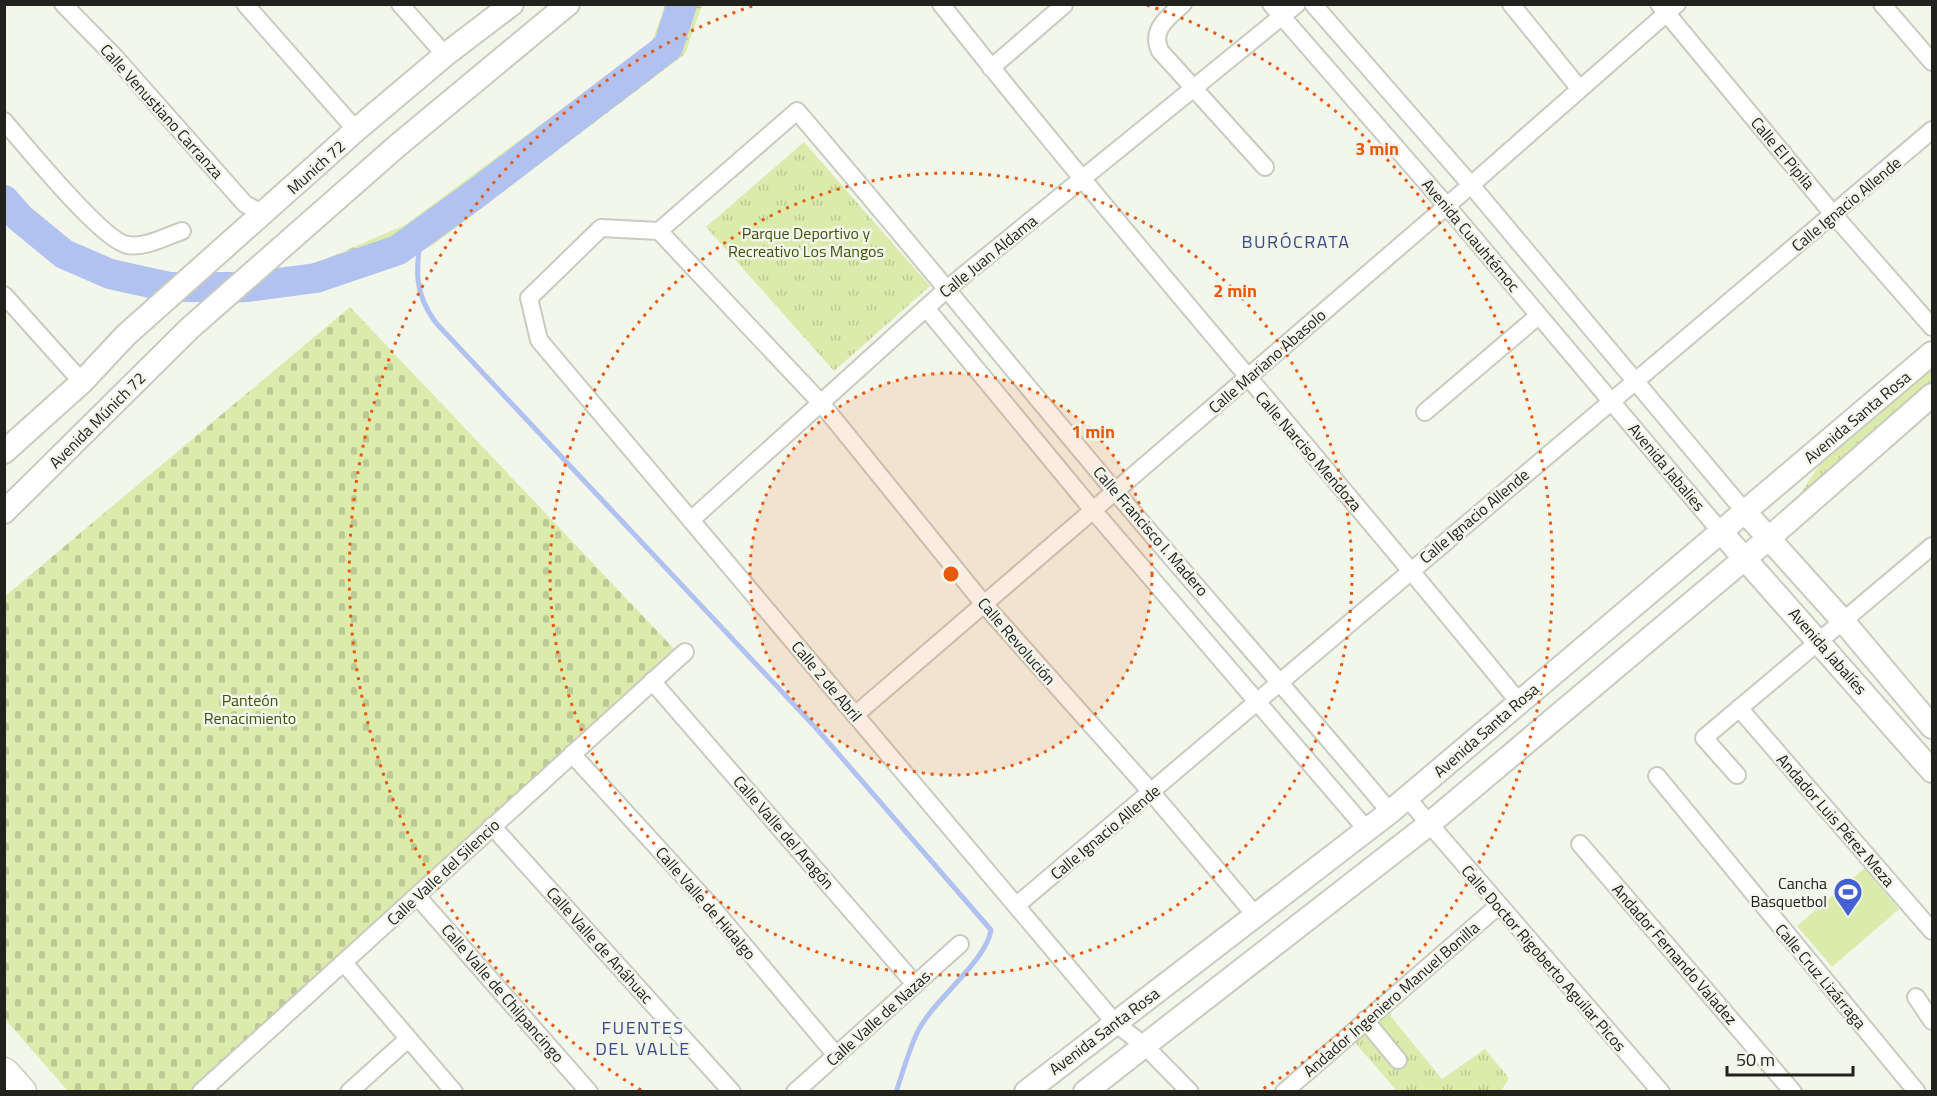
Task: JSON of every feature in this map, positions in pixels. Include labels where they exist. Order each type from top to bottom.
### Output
[{"type":"highway","points":[[4,1072],[21,1092]]},
{"type":"main road","name":"Munich 72","points":[[82,382],[126,335],[356,130],[445,55],[512,4]]},
{"type":"main road","name":"Avenida Múnich 72","points":[[4,512],[190,328],[275,256],[397,146],[568,4]]},
{"type":"main road","name":"Avenida Santa Rosa","points":[[1026,1092],[1398,805],[1518,701],[1722,533],[1932,352]]},
{"type":"main road","points":[[4,452],[82,382]]},
{"type":"main road","name":"Avenida Santa Rosa","points":[[1085,1092],[1428,825],[1768,539],[1932,395]]},
{"type":"main road","name":"Avenida Jabalíes","points":[[1745,512],[1844,622],[1932,727]]},
{"type":"main road","name":"Avenida Jabalíes","points":[[1722,533],[1819,640],[1932,771]]},
{"type":"street","name":"Calle Venustiano Carranza","points":[[63,4],[116,57],[246,204],[263,214]]},
{"type":"street","points":[[245,4],[356,130]]},
{"type":"street","points":[[400,4],[445,55]]},
{"type":"street","name":"Calle Narciso Mendoza","points":[[941,4],[1247,379],[1411,570],[1518,701]]},
{"type":"street","points":[[1183,4],[1161,24],[1156,42],[1160,51],[1265,167]]},
{"type":"street","name":"Avenida Cuauhtémoc","points":[[1271,4],[1446,205],[1611,400]]},
{"type":"street","name":"Calle Juan Aldama","points":[[691,520],[948,288],[1297,4]]},
{"type":"street","name":"Avenida Cuauhtémoc","points":[[1313,4],[1471,185],[1636,382]]},
{"type":"street","points":[[1511,4],[1580,88]]},
{"type":"street","points":[[1882,4],[1932,62]]},
{"type":"street","points":[[992,68],[1064,5]]},
{"type":"street","name":"Calle Mariano Abasolo","points":[[855,715],[1471,185],[1667,7]]},
{"type":"street","name":"Calle El Pipila","points":[[1667,7],[1833,214],[1932,327]]},
{"type":"street","name":"Calle Francisco I. Madero","points":[[659,231],[796,111],[948,288],[1114,490],[1282,683],[1398,805]]},
{"type":"street","points":[[4,121],[72,200],[119,243],[136,245],[182,231]]},
{"type":"street","name":"Calle Ignacio Allende","points":[[1017,905],[1282,683],[1411,570],[1932,130]]},
{"type":"street","name":"Calle 2 de Abril","points":[[659,231],[601,228],[529,298],[539,340],[1115,1023],[1145,1046],[1190,1092]]},
{"type":"street","name":"Calle Revolución","points":[[659,231],[820,403],[983,603],[1152,793],[1256,916]]},
{"type":"street","points":[[4,295],[82,382]]},
{"type":"street","name":"Calle Francisco I. Madero","points":[[926,308],[1092,509],[1367,830]]},
{"type":"street","points":[[1425,412],[1539,316]]},
{"type":"street","name":"Avenida Jabalies","points":[[1636,382],[1745,512]]},
{"type":"street","name":"Avenida Jabalies","points":[[1611,400],[1722,533]]},
{"type":"street","points":[[1737,775],[1704,738],[1932,546]]},
{"type":"street","name":"Calle Valle del Silencio","points":[[201,1092],[685,652]]},
{"type":"street","name":"Calle Valle del Aragón","points":[[652,681],[915,984]]},
{"type":"street","name":"Andador Luis Pérez Meza","points":[[1739,708],[1932,931]]},
{"type":"street","name":"Calle Valle de Hidalgo","points":[[572,754],[710,905],[836,1055]]},
{"type":"street","name":"Calle Cruz Lizárraga","points":[[1657,776],[1917,1092]]},
{"type":"street","name":"Calle Doctor Rigoberto Aguilar Picos","points":[[1398,805],[1428,825],[1662,1092]]},
{"type":"street","name":"Calle Valle de Anáhuac","points":[[492,826],[732,1092]]},
{"type":"street","name":"Andador Fernando Valadez","points":[[1580,844],[1793,1092]]},
{"type":"street","name":"Calle Valle de Chilpancingo","points":[[417,896],[589,1092]]},
{"type":"street","name":"Andador Ingeniero Manuel Bonilla","points":[[1284,1092],[1498,906]]},
{"type":"street","name":"Calle Valle de Nazas","points":[[795,1092],[960,944]]},
{"type":"street","points":[[344,963],[454,1092]]},
{"type":"street","points":[[1916,997],[1932,1021]]},
{"type":"street","points":[[1365,1020],[1398,1060]]},
{"type":"street","points":[[349,1092],[408,1039]]},
{"type":"green space","points":[[665,5],[702,5],[685,54],[433,245],[380,272],[306,293],[232,304],[169,287],[238,273],[307,267],[405,225],[652,42]]},
{"type":"green space","name":"Parque Deportivo y Recreativo Los Mangos","points":[[804,142],[930,286],[834,371],[706,227]]},
{"type":"green space","name":"Panteón Renacimiento","points":[[350,307],[677,652],[191,1091],[68,1091],[5,1019],[4,597]]},
{"type":"green space","points":[[1932,354],[1932,395],[1774,534],[1837,438]]},
{"type":"green space","name":"Cancha Basquetbol","points":[[1865,868],[1899,909],[1832,967],[1797,926]]},
{"type":"green space","points":[[1384,1008],[1442,1079],[1485,1049],[1509,1078],[1501,1091],[1397,1091],[1350,1037]]},
{"type":"waterway","points":[[4,200],[20,218],[64,254],[110,274],[169,287],[247,287],[316,278],[398,250],[474,195],[668,47],[682,4]]},
{"type":"waterway","points":[[421,233],[418,280],[423,301],[436,323],[816,728],[991,930],[980,955],[935,1006],[918,1031],[896,1092]]},
{"type":"place","name":"Cancha Basquetbol","points":[[1848,918]]},
{"type":"district","name":"BURÓCRATA","points":[[1296,242]]},
{"type":"district","name":"FUENTES DEL VALLE","points":[[643,1038]]}]
